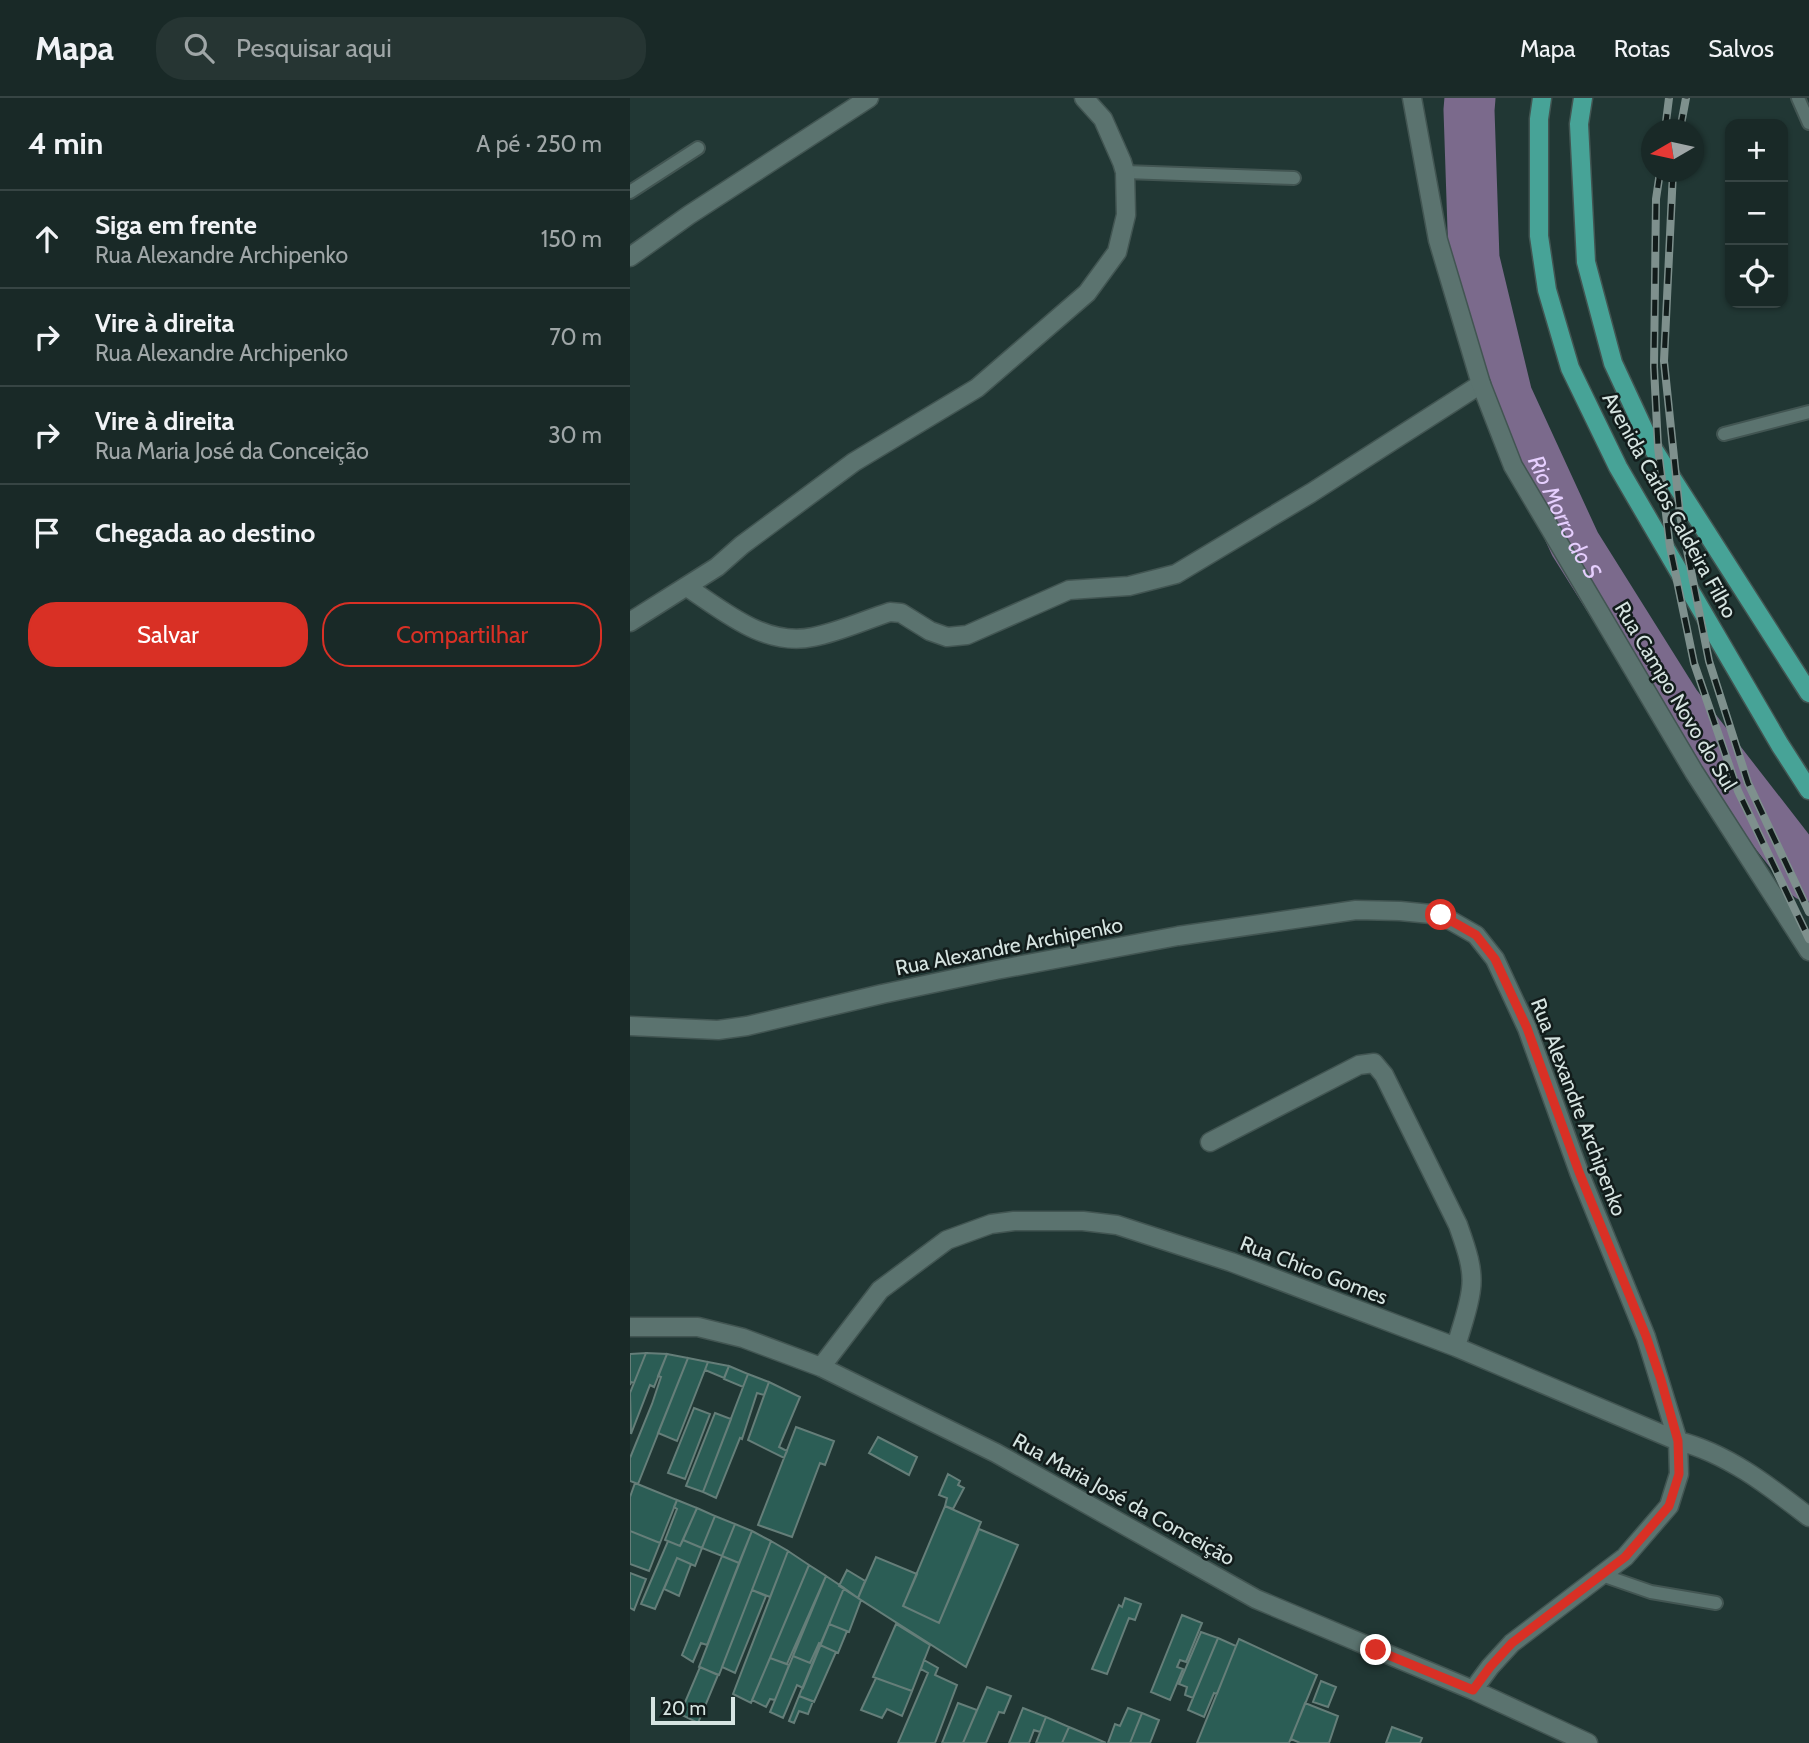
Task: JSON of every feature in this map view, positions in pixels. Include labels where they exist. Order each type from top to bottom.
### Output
[{"type":"main road","name":"Avenida Carlos Caldeira Filho","points":[[1542,98],[1539,236],[1547,290],[1570,368],[1618,467],[1809,790]]},
{"type":"main road","name":"Avenida Carlos Caldeira Filho","points":[[1583,98],[1579,124],[1586,262],[1613,363],[1652,447],[1809,693]]},
{"type":"street","points":[[630,257],[689,215],[869,98]]},
{"type":"street","points":[[630,622],[717,567],[741,545],[854,462],[977,388],[1087,293],[1117,252],[1126,215],[1125,172],[1102,119],[1084,98]]},
{"type":"street","name":"Rua Campo Novo do Sul","points":[[1412,98],[1438,240],[1481,384],[1513,466],[1693,772],[1809,951]]},
{"type":"street","points":[[687,587],[755,630],[789,640],[814,637],[891,612],[901,613],[930,631],[947,637],[967,635],[1069,590],[1129,586],[1175,574],[1311,493],[1481,384]]},
{"type":"street","name":"Rua Alexandre Archipenko","points":[[630,1026],[718,1030],[747,1026],[996,970],[1178,936],[1356,910],[1441,915],[1476,935],[1495,959],[1527,1028],[1579,1172],[1646,1336],[1678,1441],[1679,1474],[1669,1506],[1625,1557],[1512,1643],[1473,1690]]},
{"type":"street","points":[[1210,1142],[1359,1065],[1374,1063],[1384,1075],[1465,1244],[1472,1288],[1455,1347]]},
{"type":"street","name":"Rua Chico Gomes","points":[[821,1367],[880,1290],[947,1240],[991,1224],[1014,1221],[1083,1221],[1117,1225],[1231,1262],[1455,1347],[1678,1441],[1701,1447],[1724,1458],[1780,1494],[1809,1517]]},
{"type":"street","name":"Rua Maria José da Conceição","points":[[630,1327],[698,1327],[743,1338],[821,1367],[996,1453],[1256,1599],[1473,1690],[1588,1743]]},
{"type":"lane","points":[[1798,98],[1809,123]]},
{"type":"lane","points":[[630,192],[698,148]]},
{"type":"lane","points":[[1125,172],[1294,178]]},
{"type":"lane","points":[[1724,434],[1809,412]]},
{"type":"lane","points":[[1602,1575],[1651,1592],[1716,1603]]},
{"type":"building","points":[[646,1353],[634,1383],[631,1382],[630,1385],[630,1354]]},
{"type":"building","points":[[646,1353],[667,1354],[654,1387],[650,1385],[631,1434],[630,1393]]},
{"type":"building","points":[[667,1354],[688,1358],[638,1484],[630,1481],[630,1458],[652,1404],[661,1377],[658,1376]]},
{"type":"building","points":[[688,1358],[708,1362],[677,1441],[658,1433]]},
{"type":"building","points":[[708,1362],[729,1366],[724,1378],[705,1370]]},
{"type":"building","points":[[729,1366],[748,1374],[743,1387],[724,1379]]},
{"type":"building","points":[[748,1374],[769,1382],[764,1395],[757,1393],[742,1439],[740,1438],[716,1498],[703,1492]]},
{"type":"building","points":[[769,1382],[800,1397],[779,1447],[787,1451],[784,1458],[748,1440]]},
{"type":"building","points":[[694,1408],[710,1414],[685,1479],[668,1473]]},
{"type":"building","points":[[715,1413],[731,1419],[703,1492],[686,1486]]},
{"type":"building","points":[[796,1427],[834,1441],[825,1465],[820,1463],[792,1537],[758,1525]]},
{"type":"building","points":[[878,1437],[917,1457],[909,1475],[869,1453]]},
{"type":"building","points":[[948,1474],[960,1481],[958,1485],[964,1488],[953,1509],[945,1506],[947,1498],[939,1495]]},
{"type":"building","points":[[635,1483],[677,1500],[660,1543],[630,1531],[630,1497]]},
{"type":"building","points":[[677,1500],[697,1508],[680,1546],[665,1540],[677,1509],[674,1507]]},
{"type":"building","points":[[945,1506],[981,1522],[939,1623],[903,1606]]},
{"type":"building","points":[[697,1508],[715,1516],[702,1548],[683,1540]]},
{"type":"building","points":[[715,1516],[735,1524],[722,1556],[702,1548]]},
{"type":"building","points":[[735,1524],[752,1531],[739,1563],[722,1556]]},
{"type":"building","points":[[979,1529],[1018,1545],[966,1667],[858,1598],[876,1557],[917,1574],[903,1606],[939,1623]]},
{"type":"building","points":[[630,1531],[660,1543],[649,1571],[630,1564]]},
{"type":"building","points":[[752,1531],[771,1541],[719,1675],[699,1667]]},
{"type":"building","points":[[683,1540],[702,1548],[695,1566],[677,1558],[655,1609],[641,1604],[668,1541],[680,1546]]},
{"type":"building","points":[[771,1541],[788,1551],[770,1597],[752,1590]]},
{"type":"building","points":[[788,1551],[809,1565],[751,1703],[733,1694]]},
{"type":"building","points":[[722,1556],[739,1563],[707,1645],[701,1643],[693,1662],[682,1655]]},
{"type":"building","points":[[677,1558],[691,1564],[679,1596],[664,1589]]},
{"type":"building","points":[[809,1565],[826,1576],[787,1664],[770,1658]]},
{"type":"building","points":[[847,1570],[865,1581],[858,1598],[839,1586]]},
{"type":"building","points":[[630,1573],[646,1579],[634,1610],[630,1608]]},
{"type":"building","points":[[826,1576],[844,1588],[821,1644],[819,1643],[810,1663],[793,1656]]},
{"type":"building","points":[[844,1588],[861,1600],[849,1632],[829,1624]]},
{"type":"building","points":[[752,1590],[766,1596],[735,1673],[722,1667]]},
{"type":"building","points":[[1125,1598],[1141,1604],[1135,1620],[1129,1618],[1107,1674],[1092,1669],[1119,1605],[1122,1607]]},
{"type":"building","points":[[1182,1615],[1202,1623],[1186,1662],[1180,1660],[1177,1667],[1183,1669],[1170,1700],[1151,1692]]},
{"type":"building","points":[[829,1624],[847,1631],[838,1653],[820,1645]]},
{"type":"building","points":[[896,1624],[930,1645],[912,1691],[873,1677]]},
{"type":"building","points":[[1201,1632],[1218,1638],[1193,1698],[1185,1695],[1187,1687],[1179,1684]]},
{"type":"building","points":[[1218,1638],[1236,1646],[1217,1694],[1214,1693],[1204,1717],[1188,1710]]},
{"type":"building","points":[[1239,1639],[1317,1675],[1289,1743],[1197,1743]]},
{"type":"building","points":[[819,1643],[821,1644],[803,1688],[797,1685],[783,1718],[770,1712],[793,1656],[810,1663]]},
{"type":"building","points":[[820,1645],[836,1652],[814,1702],[799,1696]]},
{"type":"building","points":[[770,1658],[789,1665],[775,1700],[770,1699],[766,1707],[752,1700]]},
{"type":"building","points":[[924,1660],[938,1668],[935,1675],[957,1685],[935,1743],[898,1743],[928,1673],[921,1669]]},
{"type":"building","points":[[700,1667],[718,1675],[698,1723],[680,1714]]},
{"type":"building","points":[[876,1678],[912,1691],[902,1716],[887,1709],[882,1718],[861,1710]]},
{"type":"building","points":[[1321,1681],[1336,1687],[1328,1707],[1313,1702]]},
{"type":"building","points":[[987,1687],[1011,1696],[1004,1713],[999,1712],[986,1743],[963,1743]]},
{"type":"building","points":[[799,1696],[813,1701],[808,1714],[799,1711],[794,1723],[789,1721]]},
{"type":"building","points":[[958,1703],[977,1710],[963,1743],[942,1743]]},
{"type":"building","points":[[1305,1703],[1338,1716],[1329,1743],[1300,1743],[1291,1739]]},
{"type":"building","points":[[1023,1708],[1046,1717],[1040,1732],[1034,1730],[1029,1743],[1009,1743]]},
{"type":"building","points":[[1128,1708],[1142,1713],[1130,1743],[1108,1743],[1115,1724],[1120,1726]]},
{"type":"building","points":[[1142,1713],[1159,1720],[1150,1743],[1130,1743]]},
{"type":"building","points":[[1046,1717],[1069,1727],[1062,1743],[1036,1743]]},
{"type":"building","points":[[1069,1727],[1088,1735],[1106,1743],[1062,1743]]},
{"type":"building","points":[[1392,1727],[1422,1738],[1420,1743],[1386,1743]]},
{"type":"waterway","name":"Rio Morro do S","points":[[1470,98],[1474,259],[1507,396],[1575,544],[1676,705],[1809,876]]},
{"type":"railway","points":[[1666,119],[1669,98]]},
{"type":"railway","points":[[1682,119],[1686,98]]},
{"type":"railway","points":[[1659,182],[1656,199],[1654,367],[1658,447],[1670,547],[1694,663],[1738,791],[1809,939]]},
{"type":"railway","points":[[1673,182],[1664,361],[1680,515],[1709,661],[1748,783],[1809,912]]},
{"type":"route","points":[[1376,1650],[1473,1690],[1512,1643],[1625,1557],[1669,1506],[1679,1474],[1678,1441],[1661,1380],[1646,1336],[1579,1172],[1527,1028],[1495,959],[1476,935],[1441,915]]}]
